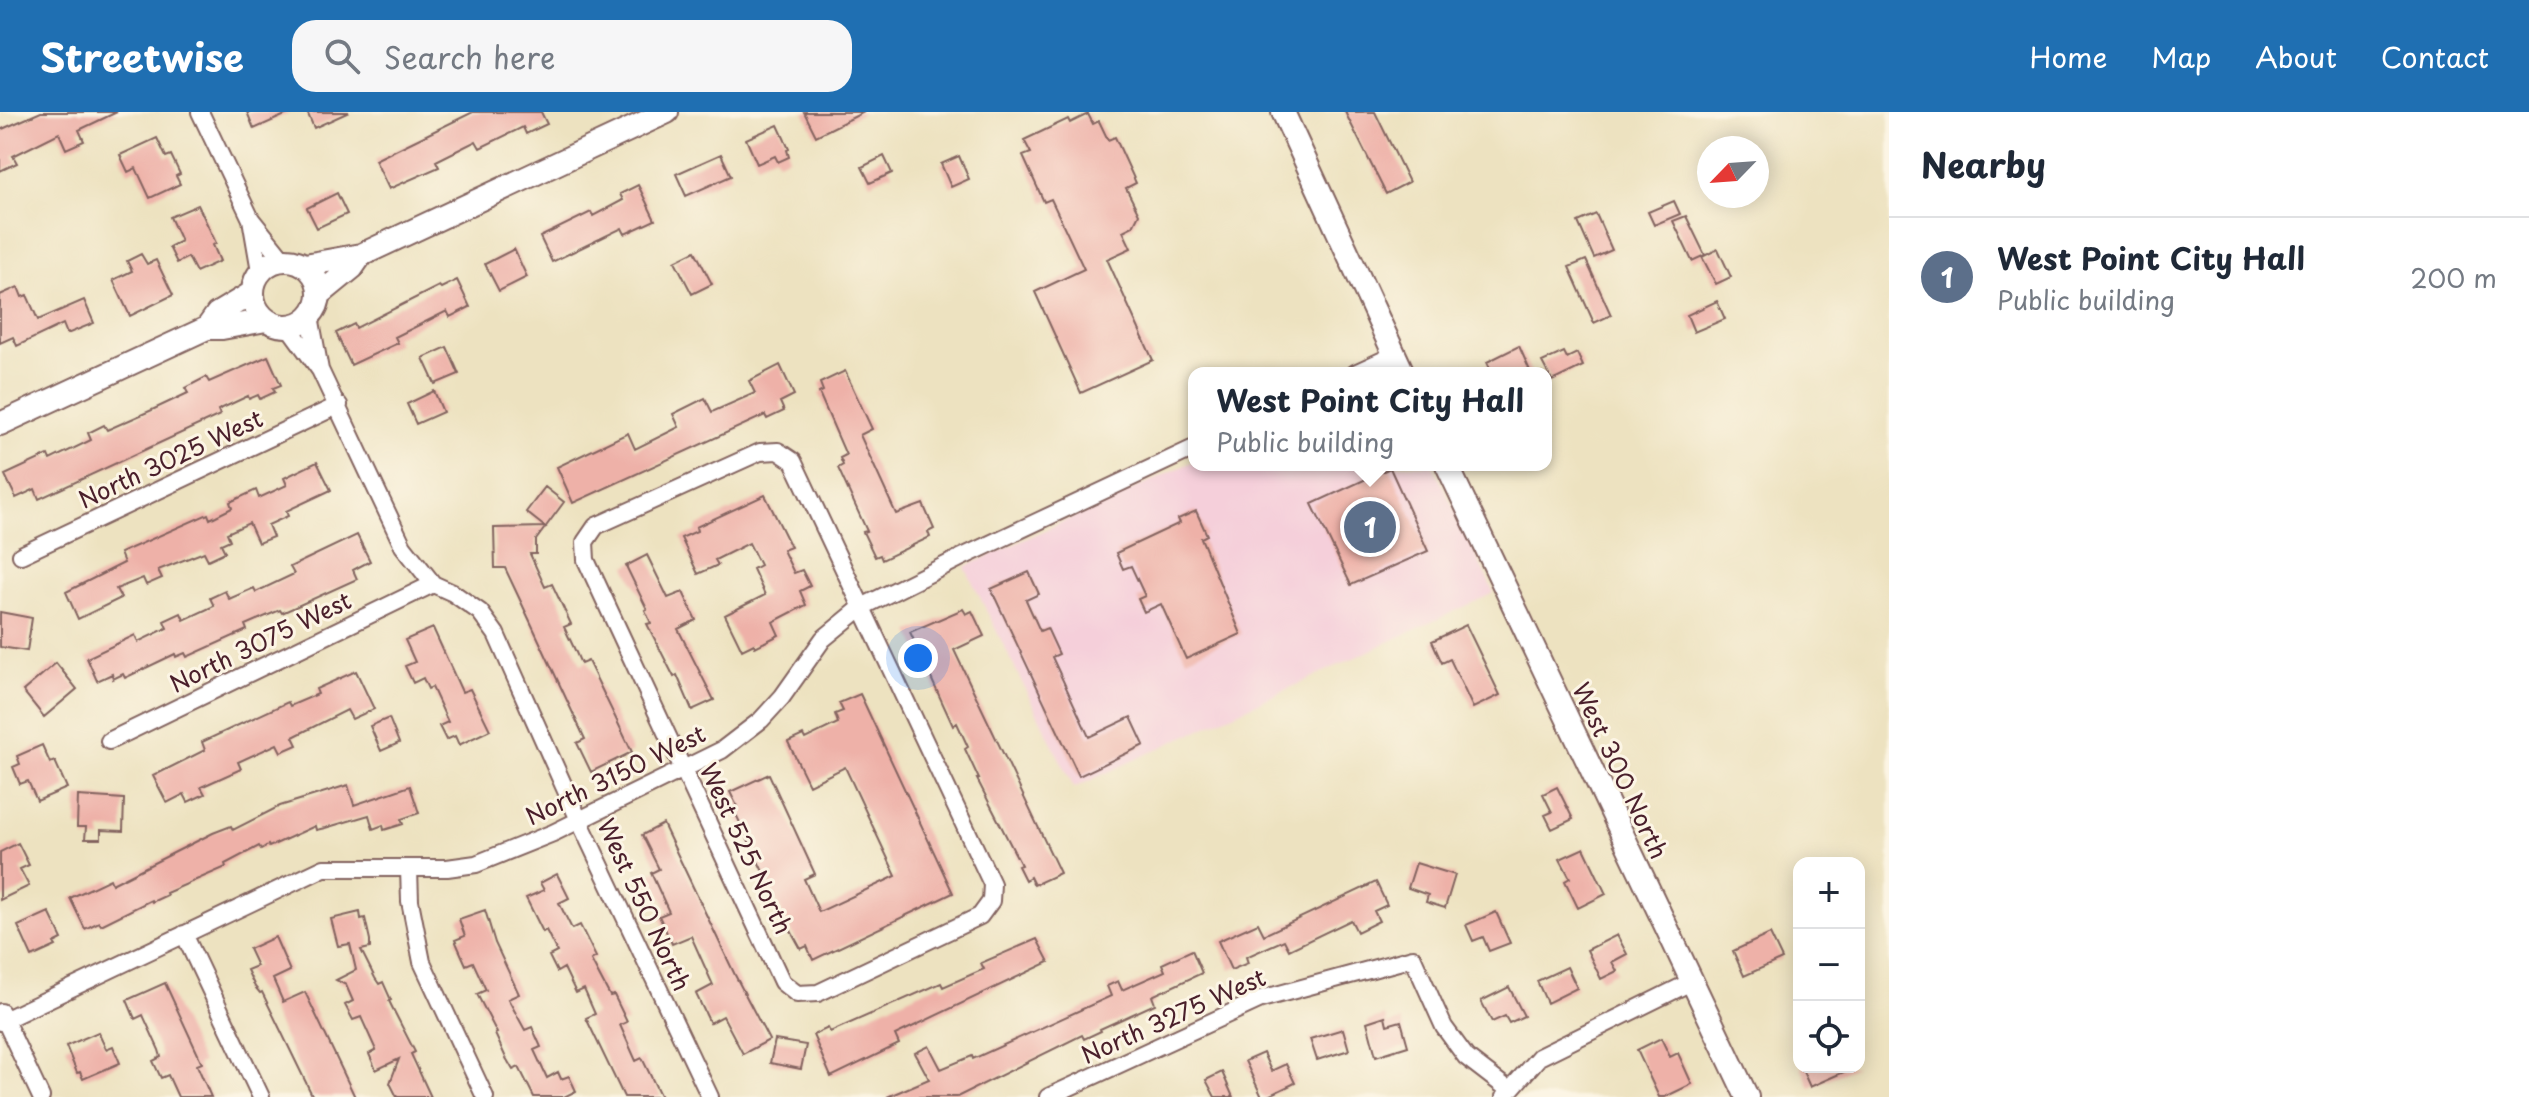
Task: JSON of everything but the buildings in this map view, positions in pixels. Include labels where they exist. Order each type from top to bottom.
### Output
[{"type":"main road","points":[[305,265],[361,255],[667,112]]},
{"type":"main road","points":[[1283,112],[1399,364]]},
{"type":"main road","points":[[319,295],[352,268],[361,255]]},
{"type":"main road","points":[[283,259],[305,265],[320,287],[316,307],[310,316],[288,326],[266,320],[258,312],[252,293],[260,271],[269,263],[283,259]]},
{"type":"main road","points":[[207,328],[217,314],[252,293]]},
{"type":"main road","points":[[0,424],[207,328],[266,320]]},
{"type":"main road","name":"West 300 North","points":[[1450,471],[1747,1097]]},
{"type":"street","points":[[200,112],[251,219],[283,259]]},
{"type":"street","points":[[251,219],[260,271]]},
{"type":"street","name":"West 550 North","points":[[310,316],[320,370]]},
{"type":"street","name":"West 550 North","points":[[288,326],[320,370],[339,405],[403,546],[433,584],[453,593],[480,612],[496,634],[579,820],[710,1097]]},
{"type":"street","name":"North 3025 West","points":[[21,555],[339,405]]},
{"type":"street","name":"West 525 North","points":[[778,451],[793,461],[862,607],[992,884],[991,901],[980,916],[818,993],[797,994],[782,982],[586,560],[585,542],[596,526],[760,452],[778,451]]},
{"type":"street","name":"North 3150 West","points":[[1,1018],[324,868],[447,868],[476,864],[579,820],[722,750],[761,720],[782,697],[823,639],[862,607],[1188,451]]},
{"type":"street","name":"North 3075 West","points":[[109,741],[433,584]]},
{"type":"street","points":[[409,869],[410,901],[422,962],[485,1097]]},
{"type":"street","points":[[184,934],[261,1097]]},
{"type":"street","name":"North 3275 West","points":[[1048,1097],[1261,999],[1413,958],[1444,1027],[1466,1057],[1507,1094]]},
{"type":"street","points":[[1507,1094],[1539,1057],[1693,981]]},
{"type":"street","points":[[1,1018],[41,1097]]},
{"type":"shaded area","points":[[1188,464],[1188,471],[1436,471],[1494,593],[1074,788],[965,567]]},
{"type":"place","name":"West Point City Hall","points":[[1370,527]]}]
